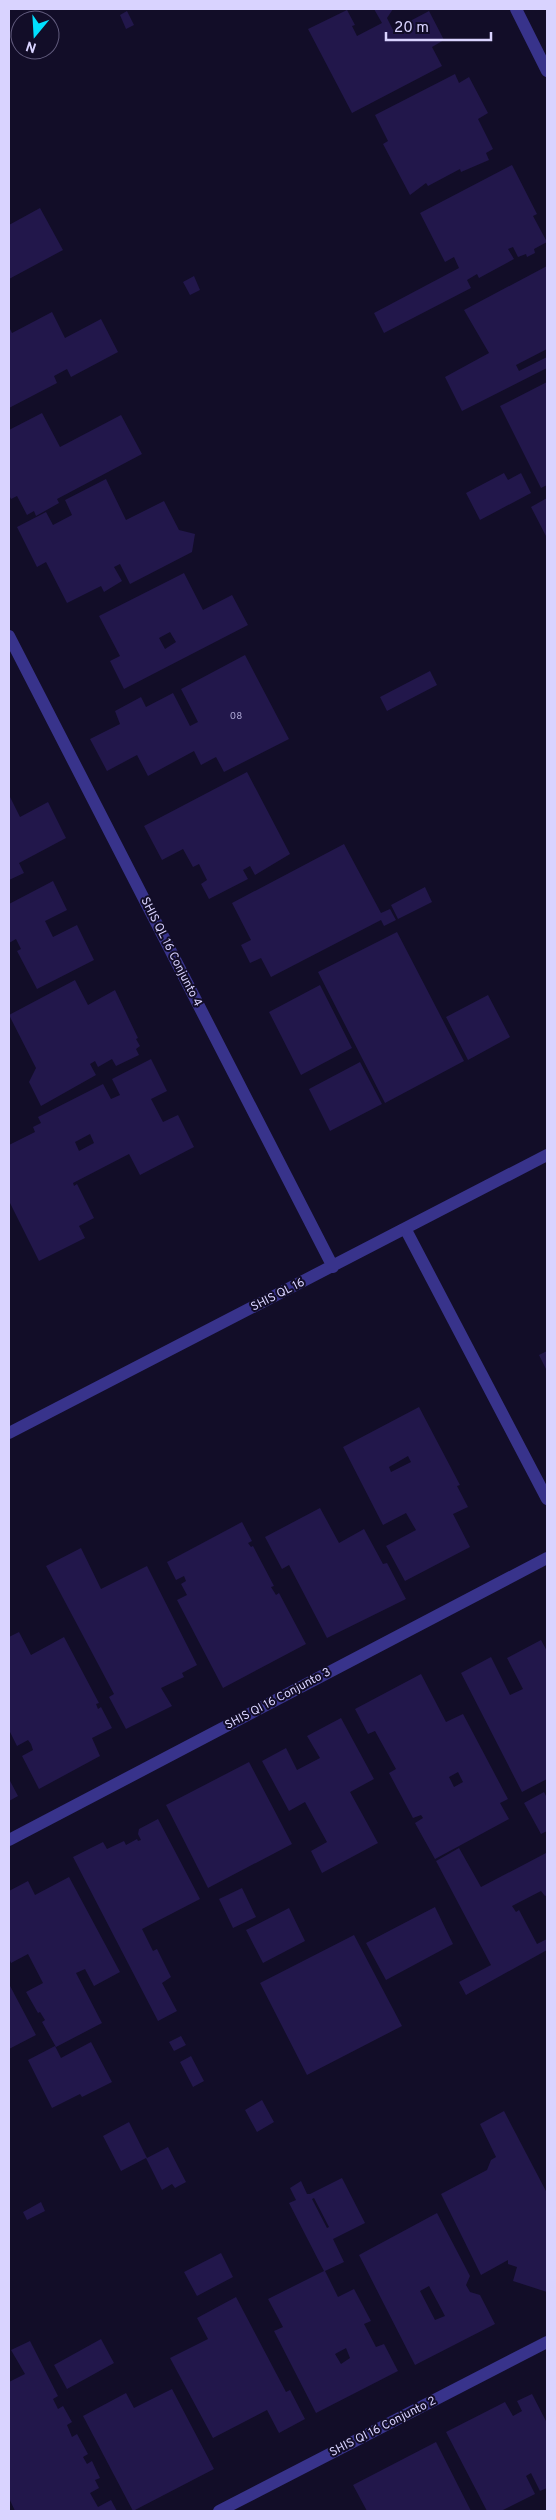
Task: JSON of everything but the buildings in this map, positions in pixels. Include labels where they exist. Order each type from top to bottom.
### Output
[{"type":"street","points":[[516,9],[547,70]]},
{"type":"street","name":"SHIS QL 16 Conjunto 4","points":[[9,636],[333,1267]]},
{"type":"street","name":"SHIS QL 16","points":[[9,1433],[547,1156]]},
{"type":"street","points":[[406,1230],[547,1499]]},
{"type":"street","name":"SHIS QI 16 Conjunto 3","points":[[9,1840],[547,1558]]},
{"type":"street","name":"SHIS QI 16 Conjunto 2","points":[[218,2511],[547,2342]]}]
